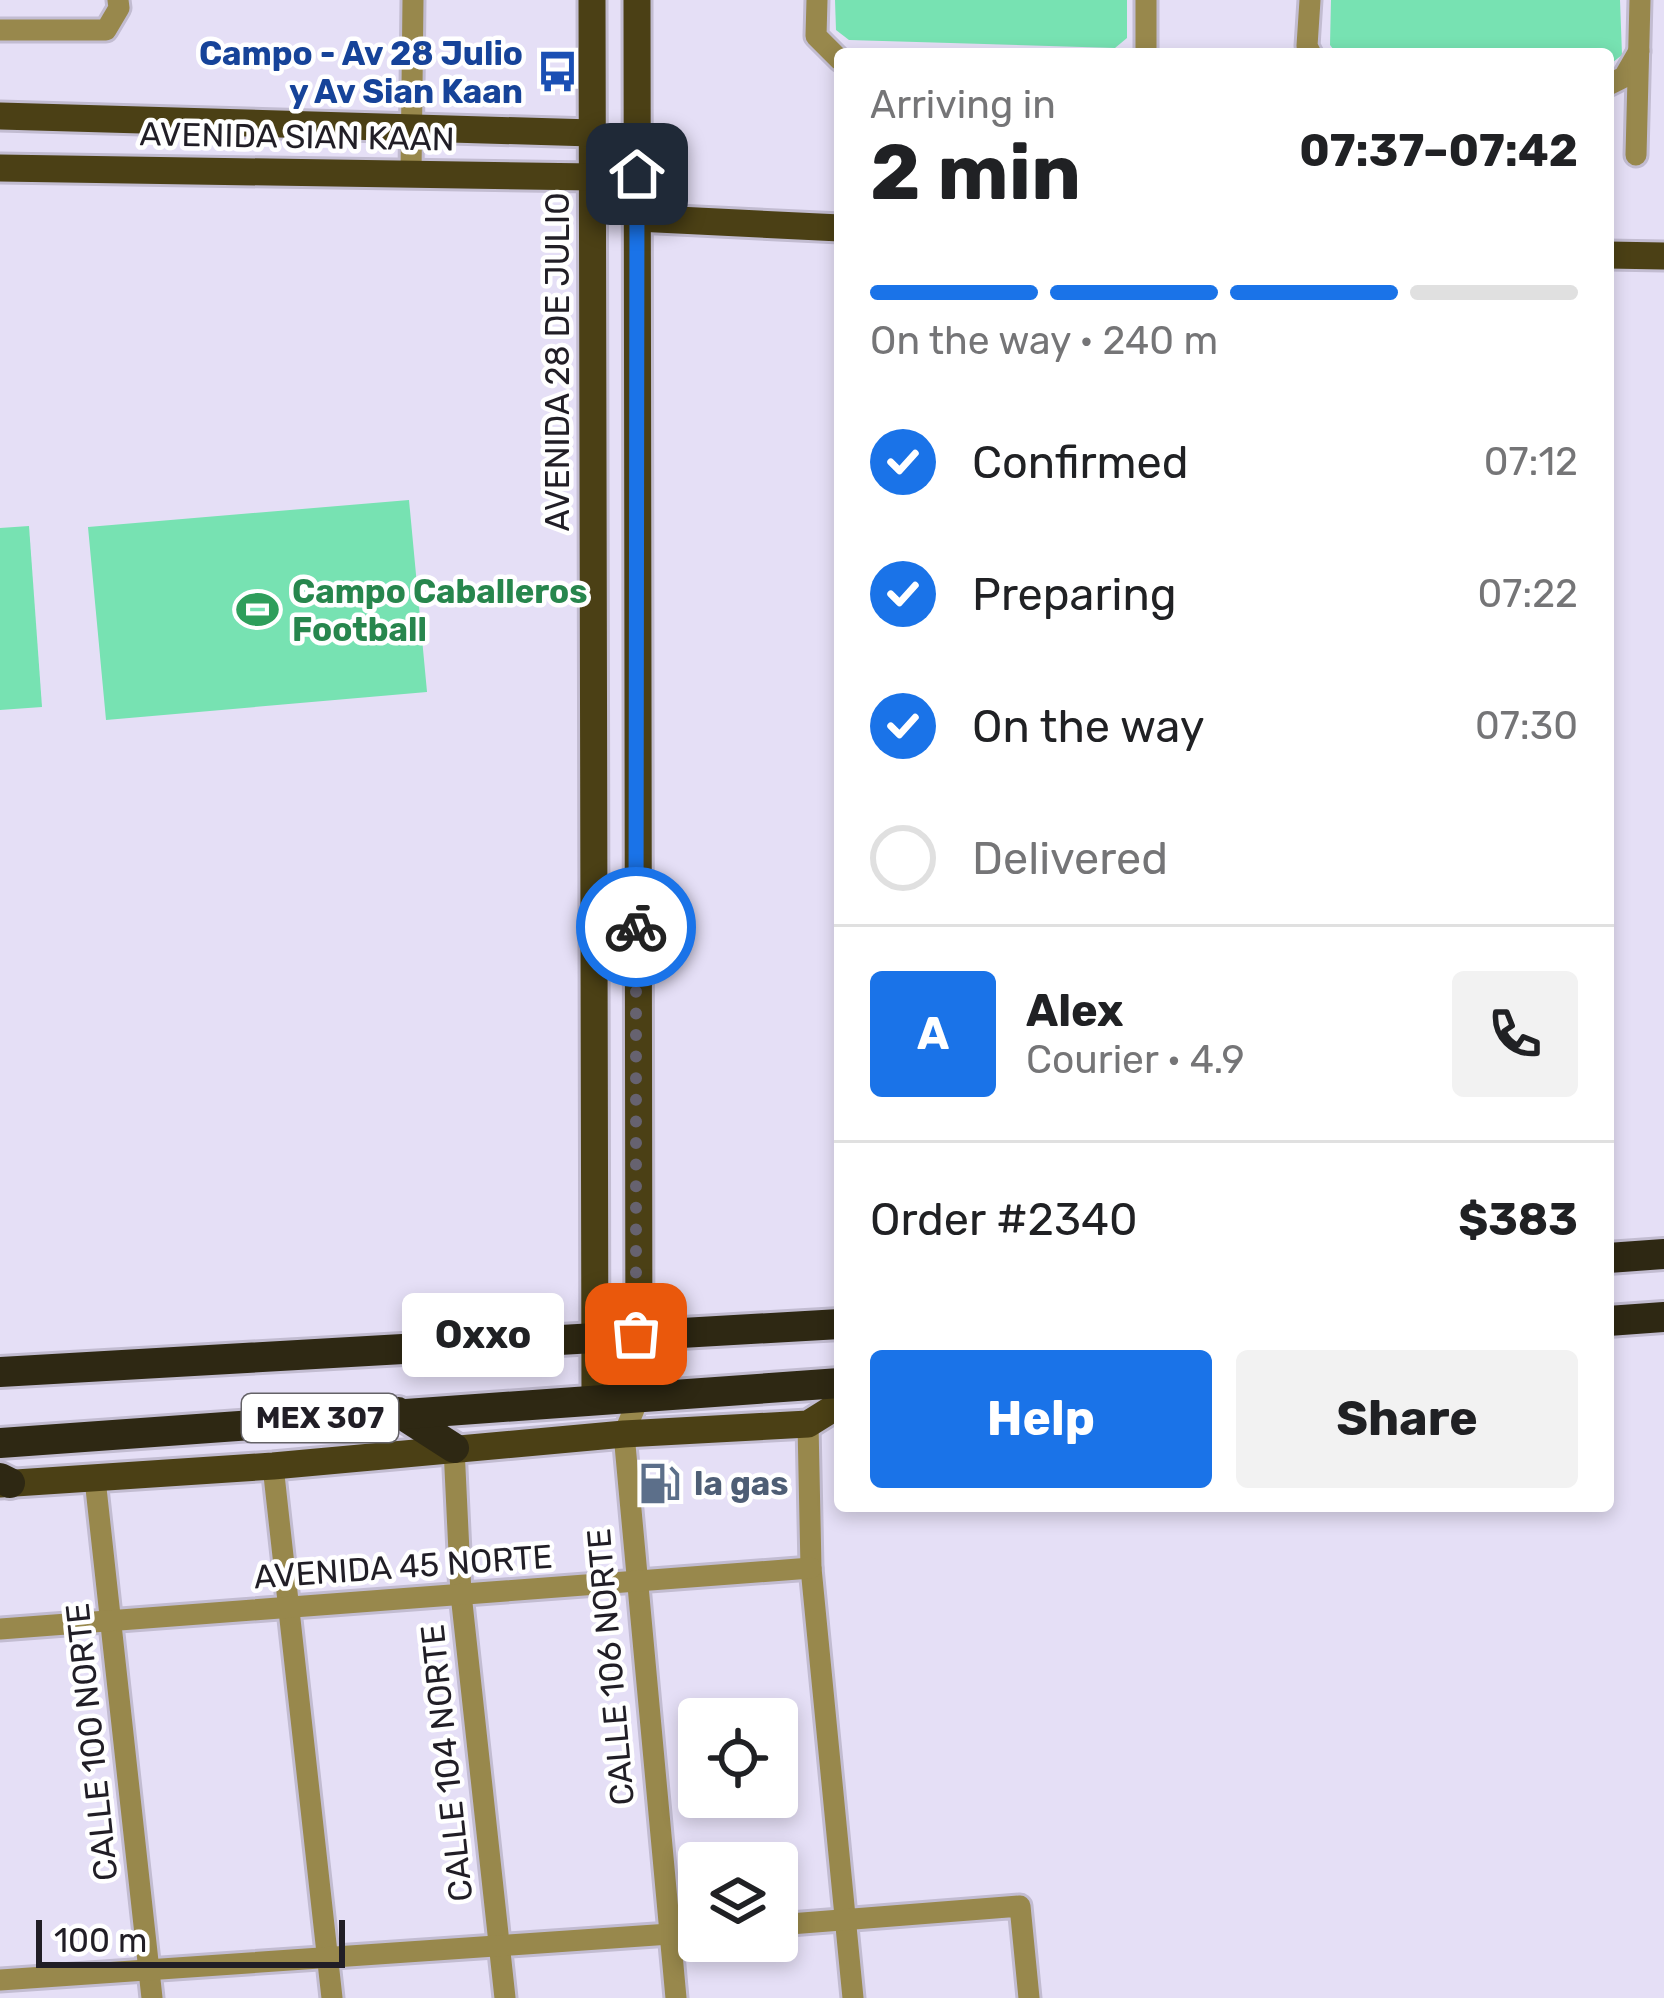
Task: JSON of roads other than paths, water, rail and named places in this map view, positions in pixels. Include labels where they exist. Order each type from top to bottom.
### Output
[{"type":"highway","points":[[1614,1258],[1664,1254]]},
{"type":"highway","points":[[1614,1321],[1664,1317]]},
{"type":"highway","name":"MEX 307","points":[[0,1372],[834,1324]]},
{"type":"highway","name":"MEX 307","points":[[0,1443],[834,1382]]},
{"type":"highway","points":[[398,1412],[454,1448]]},
{"type":"main road","name":"AVENIDA 28 DE JULIO","points":[[592,0],[595,1401]]},
{"type":"main road","points":[[636,1334],[637,0]]},
{"type":"main road","name":"AVENIDA SIAN KAAN","points":[[0,116],[592,133]]},
{"type":"main road","name":"AVENIDA SIAN KAAN","points":[[0,168],[593,177]]},
{"type":"main road","points":[[637,218],[834,228]]},
{"type":"main road","points":[[1614,255],[1664,256]]},
{"type":"main road","points":[[593,463],[614,475],[637,462]]},
{"type":"main road","name":"CALLE 106 NORTE","points":[[636,1334],[639,1397]]},
{"type":"main road","points":[[3,1482],[808,1424],[834,1407]]},
{"type":"street","points":[[0,30],[106,30],[118,0]]},
{"type":"street","points":[[411,174],[413,0]]},
{"type":"street","points":[[817,0],[816,36],[834,54]]},
{"type":"street","points":[[1146,0],[1146,48]]},
{"type":"street","points":[[1308,48],[1310,0]]},
{"type":"street","points":[[1636,155],[1640,0]]},
{"type":"street","points":[[1614,82],[1624,77],[1640,51]]},
{"type":"street","name":"CALLE 106 NORTE","points":[[639,1397],[623,1434],[676,1998]]},
{"type":"street","points":[[595,1401],[623,1434]]},
{"type":"street","points":[[808,1424],[812,1568],[853,1998]]},
{"type":"street","name":"CALLE 104 NORTE","points":[[454,1448],[461,1594],[505,1998]]},
{"type":"street","points":[[273,1466],[332,1998]]},
{"type":"street","name":"CALLE 100 NORTE","points":[[94,1479],[152,1998]]},
{"type":"street","name":"AVENIDA 45 NORTE","points":[[0,1629],[812,1568]]},
{"type":"street","points":[[798,1923],[1020,1906],[1029,1998]]},
{"type":"street","points":[[0,1980],[678,1934]]},
{"type":"place","name":"Campo - Av 28 Julio y Av Sian Kaan","points":[[557,72]]},
{"type":"place","name":"Campo Caballeros Football","points":[[258,610]]},
{"type":"place","name":"Oxxo","points":[[636,1334]]},
{"type":"place","name":"la gas","points":[[660,1483]]}]
